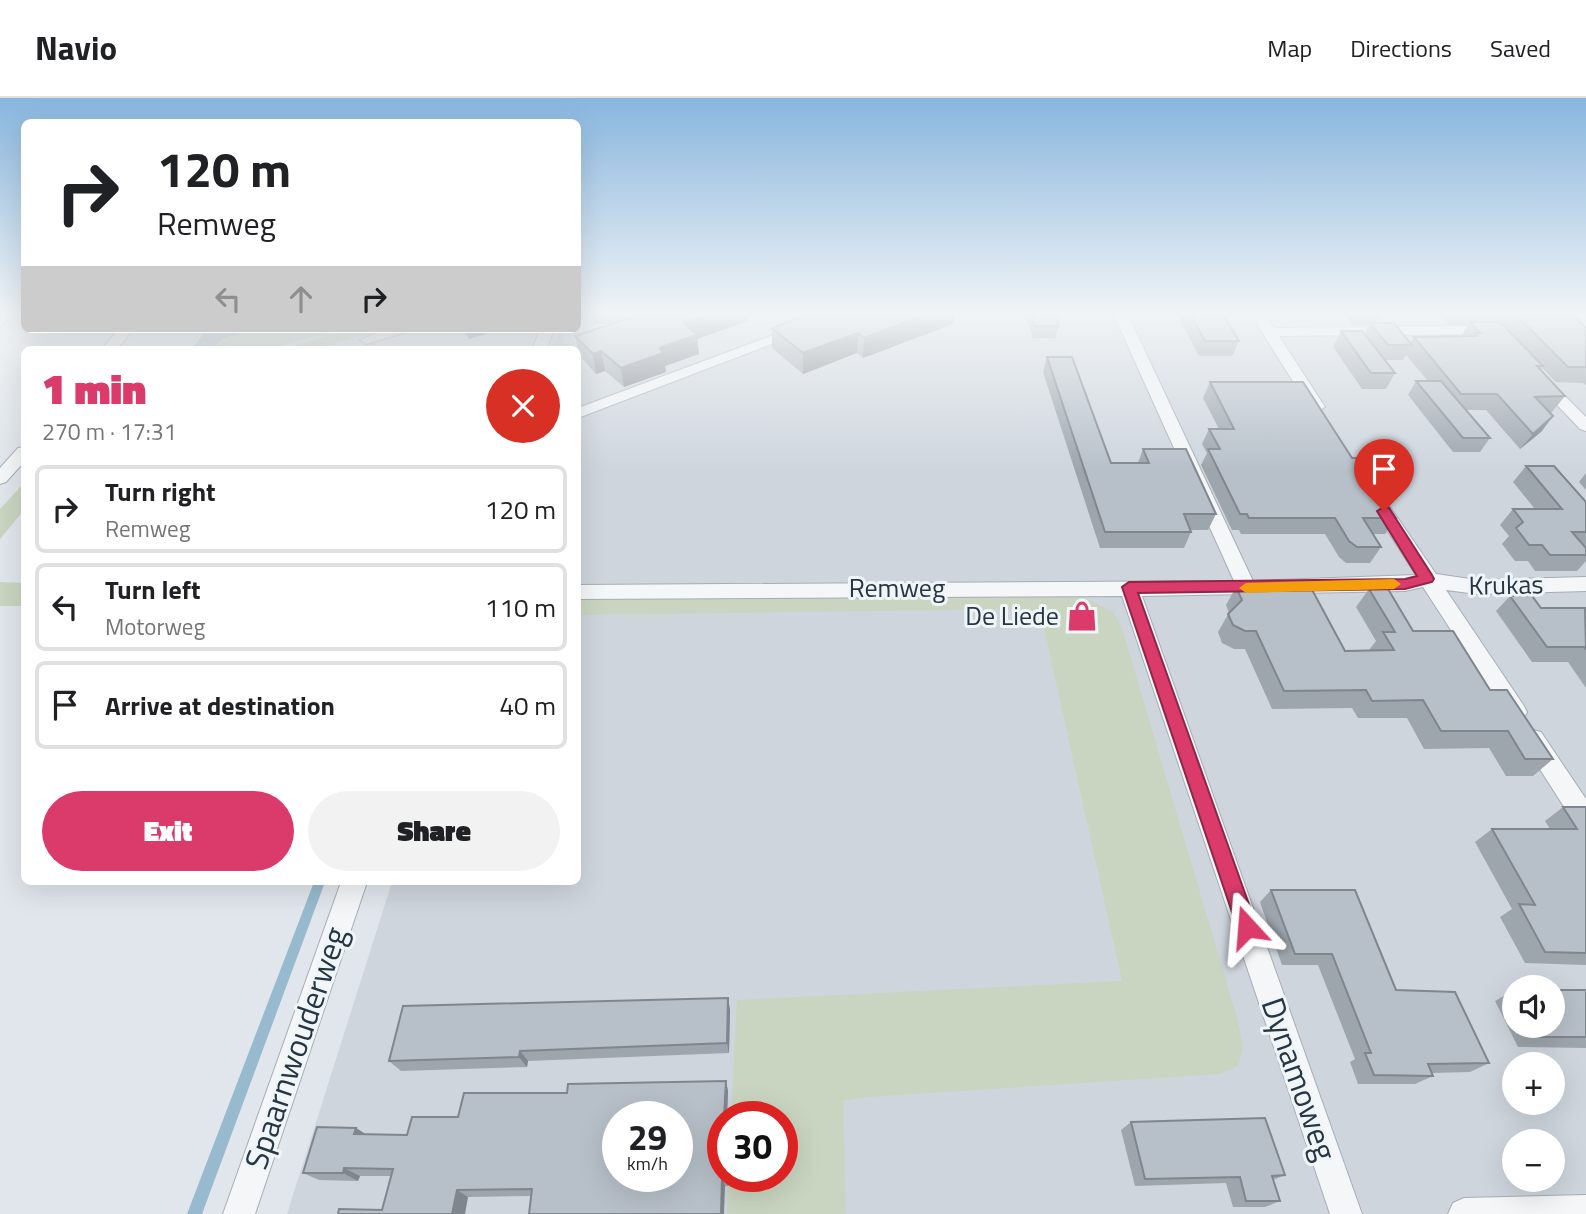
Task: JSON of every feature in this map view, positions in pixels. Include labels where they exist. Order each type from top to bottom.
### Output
[{"type":"street","points":[[581,412],[706,365]]},
{"type":"street","points":[[1144,365],[1247,588]]},
{"type":"street","points":[[1291,365],[1330,426]]},
{"type":"street","points":[[1534,372],[1586,426]]},
{"type":"street","points":[[0,478],[21,455]]},
{"type":"street","points":[[1367,485],[1426,579],[1586,819]]},
{"type":"street","name":"Remweg","points":[[581,592],[1247,588],[1405,584],[1426,579]]},
{"type":"street","name":"Krukas","points":[[1426,579],[1477,587],[1586,584]]},
{"type":"street","name":"Dynamoweg","points":[[1108,587],[1346,1214]]},
{"type":"street","name":"Spaarnwouderweg","points":[[239,1214],[353,885]]},
{"type":"street","points":[[1464,1214],[1586,1211]]},
{"type":"shaded area","name":"De Liede","points":[[581,365],[1586,365],[1586,1214],[287,1214],[391,885],[581,885]]},
{"type":"green space","points":[[21,486],[21,514],[0,539],[0,509]]},
{"type":"green space","points":[[0,582],[21,583],[21,606],[0,606]]},
{"type":"green space","points":[[1081,596],[1113,612],[1122,628],[1238,1021],[1243,1048],[1238,1066],[1220,1074],[867,1097],[843,1101],[846,1214],[727,1214],[728,1192],[798,1192],[798,1101],[732,1101],[737,1000],[1122,981],[1041,614],[1013,609],[581,615],[581,597]]},
{"type":"water","points":[[313,885],[324,885],[202,1214],[187,1214]]},
{"type":"building","points":[[1050,365],[1075,365],[1111,463],[1149,463],[1143,449],[1186,449],[1216,514],[1184,514],[1191,532],[1105,532]]},
{"type":"building","points":[[1365,365],[1389,365],[1395,373],[1371,373]]},
{"type":"building","points":[[1437,365],[1542,365],[1537,366],[1565,396],[1535,397],[1553,416],[1533,434],[1497,394],[1461,394]]},
{"type":"building","points":[[1566,365],[1586,365],[1586,367]]},
{"type":"building","points":[[1416,381],[1441,381],[1490,438],[1463,438]]},
{"type":"building","points":[[1210,382],[1303,382],[1352,458],[1357,458],[1396,518],[1363,518],[1381,547],[1357,547],[1349,541],[1335,518],[1249,518],[1247,514],[1240,514],[1208,449],[1220,449],[1209,429],[1234,429]]},
{"type":"building","points":[[1526,466],[1554,466],[1586,502],[1586,532],[1572,532],[1586,548],[1586,555],[1550,555],[1542,545],[1529,545],[1516,528],[1523,522],[1513,509],[1562,509]]},
{"type":"building","points":[[1310,586],[1345,651],[1394,650],[1383,632],[1395,632],[1369,589],[1388,589],[1413,631],[1453,631],[1490,690],[1507,690],[1553,759],[1525,759],[1508,731],[1441,731],[1423,700],[1372,701],[1366,690],[1284,691],[1256,631],[1245,631],[1233,625],[1228,614],[1242,600],[1236,587]]},
{"type":"building","points":[[1510,596],[1532,596],[1541,608],[1585,608],[1586,649],[1547,647]]},
{"type":"building","points":[[1563,807],[1586,807],[1586,953],[1545,952],[1519,904],[1535,905],[1492,829],[1577,829]]},
{"type":"building","points":[[1271,890],[1355,890],[1396,990],[1455,992],[1489,1063],[1428,1064],[1433,1076],[1374,1075],[1365,1053],[1371,1053],[1332,954],[1295,954]]},
{"type":"building","points":[[1565,990],[1586,990],[1586,1037],[1565,1037]]},
{"type":"building","points":[[728,998],[727,1043],[520,1051],[519,1057],[389,1061],[403,1006]]},
{"type":"building","points":[[726,1081],[725,1101],[707,1101],[707,1192],[722,1192],[721,1214],[529,1214],[532,1189],[457,1190],[452,1214],[338,1214],[339,1209],[382,1210],[393,1169],[344,1168],[343,1173],[303,1173],[317,1127],[356,1128],[354,1134],[407,1135],[412,1117],[458,1117],[464,1093],[567,1093],[568,1084]]},
{"type":"building","points":[[1265,1118],[1285,1175],[1272,1176],[1280,1201],[1246,1201],[1240,1177],[1145,1179],[1131,1122]]},
{"type":"slow traffic","points":[[1246,588],[1394,584]]},
{"type":"place","name":"De Liede","points":[[1082,616]]},
{"type":"route","points":[[1247,927],[1129,587],[1247,588],[1405,584],[1426,579],[1384,511]]}]
